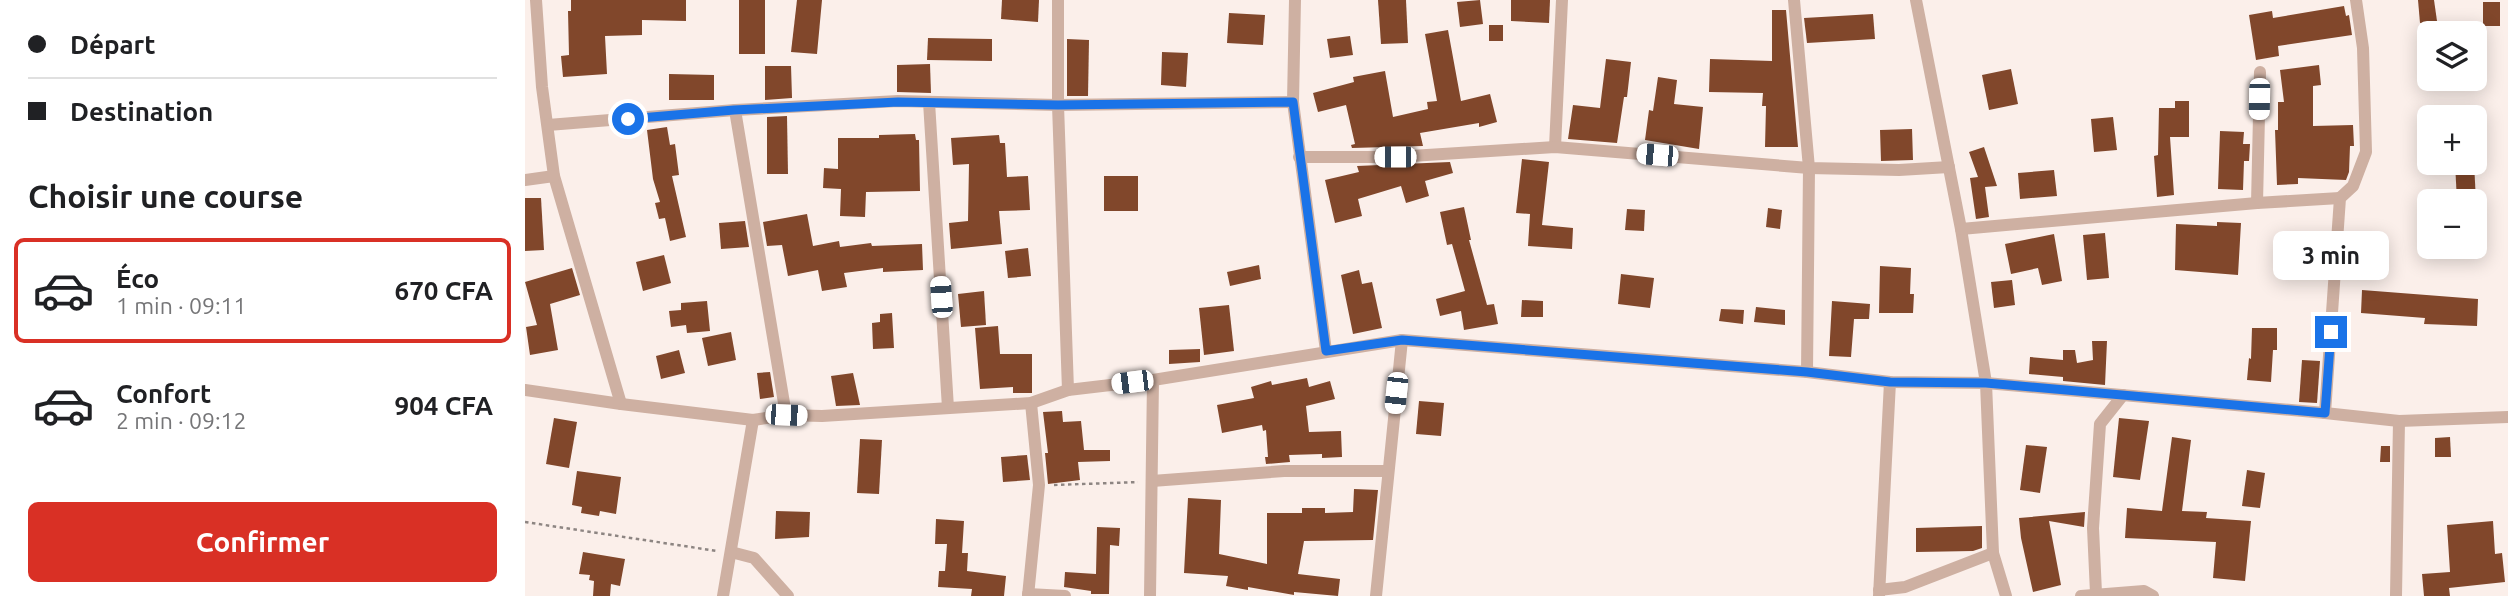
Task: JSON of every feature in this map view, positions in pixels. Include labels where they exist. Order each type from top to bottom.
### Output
[{"type":"street","points":[[536,0],[554,176],[621,404]]},
{"type":"street","points":[[1058,0],[1058,105],[1068,390]]},
{"type":"street","points":[[1296,0],[1293,102],[1326,351]]},
{"type":"street","points":[[1555,147],[1562,0]]},
{"type":"street","points":[[1794,0],[1809,168],[1807,372]]},
{"type":"street","points":[[1916,0],[1961,229],[1986,383],[1993,553],[2006,596]]},
{"type":"street","points":[[1961,229],[2340,198],[2353,186],[2366,152],[2364,48],[2356,0]]},
{"type":"street","points":[[2257,203],[2260,72]]},
{"type":"street","points":[[548,125],[734,110],[898,102],[1058,105],[1293,102]]},
{"type":"street","points":[[929,102],[948,408]]},
{"type":"street","points":[[734,110],[786,415]]},
{"type":"street","points":[[1299,157],[1395,157],[1555,147],[1809,168],[1899,170],[1949,167]]},
{"type":"street","points":[[525,180],[554,176]]},
{"type":"street","points":[[2325,413],[2340,198]]},
{"type":"street","points":[[1376,596],[1402,340]]},
{"type":"street","points":[[525,390],[753,420],[786,415],[822,416],[1031,402],[1068,390],[1153,380],[1402,340],[1807,372],[1890,382],[1986,383],[2399,421],[2508,417]]},
{"type":"street","points":[[1150,596],[1153,380]]},
{"type":"street","points":[[1890,382],[1879,593],[1905,587],[1993,553]]},
{"type":"street","points":[[2096,593],[2092,528],[2100,424],[2123,395]]},
{"type":"street","points":[[1031,402],[1039,485],[1028,595],[1065,596]]},
{"type":"street","points":[[723,596],[753,420]]},
{"type":"street","points":[[2396,596],[2399,421]]},
{"type":"street","points":[[1152,481],[1284,471],[1388,471]]},
{"type":"street","points":[[731,552],[754,558],[788,596]]},
{"type":"street","points":[[2081,596],[2144,591],[2153,596]]},
{"type":"path","points":[[1039,485],[1152,481]]},
{"type":"path","points":[[525,522],[731,552]]},
{"type":"building","points":[[571,0],[686,0],[686,21],[642,20],[642,35],[605,36],[607,74],[563,77],[561,56],[569,55],[568,11],[571,11]]},
{"type":"building","points":[[739,0],[765,0],[765,54],[739,54]]},
{"type":"building","points":[[797,0],[822,0],[817,54],[791,52]]},
{"type":"building","points":[[1002,0],[1039,0],[1038,22],[1001,19]]},
{"type":"building","points":[[1378,0],[1406,0],[1408,43],[1381,44]]},
{"type":"building","points":[[1480,0],[1483,24],[1460,27],[1457,2]]},
{"type":"building","points":[[1511,0],[1550,0],[1549,23],[1511,21]]},
{"type":"building","points":[[2418,0],[2434,0],[2437,21],[2420,21]]},
{"type":"building","points":[[2483,2],[2500,2],[2500,26],[2487,26],[2487,21],[2483,21]]},
{"type":"building","points":[[2344,6],[2346,16],[2349,15],[2352,35],[2278,46],[2279,56],[2256,60],[2249,15],[2272,11],[2273,18]]},
{"type":"building","points":[[1772,10],[1786,10],[1798,147],[1765,147],[1766,106],[1762,106],[1763,93],[1709,92],[1710,59],[1772,61]]},
{"type":"building","points":[[1229,13],[1265,15],[1263,45],[1227,43]]},
{"type":"building","points":[[1873,14],[1875,39],[1807,43],[1804,18]]},
{"type":"building","points":[[1489,25],[1503,25],[1503,41],[1489,41]]},
{"type":"building","points":[[1448,30],[1461,101],[1490,94],[1497,122],[1479,127],[1479,123],[1420,133],[1423,146],[1352,148],[1351,145],[1355,144],[1346,105],[1318,112],[1313,93],[1354,82],[1353,77],[1385,71],[1393,117],[1428,109],[1427,102],[1437,101],[1425,34]]},
{"type":"building","points":[[1350,36],[1353,55],[1330,58],[1327,39]]},
{"type":"building","points":[[928,38],[992,39],[992,61],[927,60]]},
{"type":"building","points":[[1067,39],[1089,40],[1088,96],[1067,96]]},
{"type":"building","points":[[1162,52],[1188,53],[1186,87],[1161,85]]},
{"type":"building","points":[[1606,59],[1631,62],[1617,143],[1568,139],[1573,105],[1600,108]]},
{"type":"building","points":[[930,64],[931,93],[897,92],[897,65]]},
{"type":"building","points":[[2319,65],[2321,85],[2313,86],[2313,126],[2353,125],[2354,146],[2350,146],[2349,172],[2346,180],[2298,178],[2298,184],[2277,185],[2275,130],[2278,130],[2278,102],[2284,102],[2280,70]]},
{"type":"building","points":[[765,66],[791,66],[792,98],[765,100]]},
{"type":"building","points":[[2011,69],[2018,104],[1989,110],[1982,75]]},
{"type":"building","points":[[669,74],[714,75],[714,100],[669,100]]},
{"type":"building","points":[[1658,77],[1677,80],[1674,104],[1703,107],[1699,149],[1645,140],[1649,110],[1653,111]]},
{"type":"building","points":[[2175,101],[2189,101],[2189,137],[2170,137],[2174,195],[2157,197],[2154,156],[2158,155],[2159,108],[2175,108]]},
{"type":"building","points":[[787,116],[788,174],[767,174],[767,117]]},
{"type":"building","points":[[2113,117],[2117,150],[2094,152],[2091,119]]},
{"type":"building","points":[[667,127],[670,145],[675,144],[679,175],[672,176],[686,237],[670,241],[665,218],[659,219],[655,203],[660,202],[653,179],[647,130]]},
{"type":"building","points":[[1912,129],[1913,160],[1881,161],[1880,130]]},
{"type":"building","points":[[2220,131],[2244,132],[2243,144],[2250,144],[2249,161],[2244,161],[2243,190],[2218,189]]},
{"type":"building","points":[[915,134],[916,140],[919,140],[920,191],[866,192],[865,217],[840,216],[841,189],[823,188],[824,168],[838,169],[838,138],[879,138],[879,135]]},
{"type":"building","points":[[999,135],[1000,143],[1005,143],[1007,177],[1028,176],[1030,210],[999,211],[1002,244],[951,249],[949,223],[968,221],[969,164],[953,165],[951,138]]},
{"type":"building","points":[[1984,147],[1997,186],[1985,187],[1989,217],[1976,219],[1970,178],[1978,177],[1969,152]]},
{"type":"building","points":[[1522,159],[1549,162],[1542,225],[1573,228],[1572,249],[1528,246],[1530,214],[1516,213]]},
{"type":"building","points":[[1450,162],[1453,173],[1425,181],[1429,196],[1406,203],[1401,186],[1358,199],[1362,216],[1335,223],[1325,180],[1359,172],[1357,166]]},
{"type":"building","points":[[2054,170],[2057,196],[2020,199],[2018,173]]},
{"type":"building","points":[[2456,175],[2475,175],[2475,189],[2456,189]]},
{"type":"building","points":[[1104,176],[1138,176],[1138,211],[1104,211]]},
{"type":"building","points":[[525,198],[541,198],[544,250],[525,251]]},
{"type":"building","points":[[1464,207],[1469,240],[1487,305],[1494,304],[1498,324],[1464,330],[1461,311],[1440,316],[1436,299],[1465,291],[1452,244],[1447,245],[1440,212]]},
{"type":"building","points":[[1768,208],[1782,210],[1780,229],[1766,227]]},
{"type":"building","points":[[1627,209],[1645,210],[1644,231],[1625,230]]},
{"type":"building","points":[[807,214],[813,246],[839,241],[840,247],[871,243],[872,246],[922,244],[923,270],[883,272],[883,268],[844,273],[847,287],[822,291],[818,270],[788,276],[782,245],[767,246],[763,222]]},
{"type":"building","points":[[745,221],[749,247],[721,249],[719,223]]},
{"type":"building","points":[[2217,222],[2241,223],[2238,275],[2175,270],[2176,224],[2217,226]]},
{"type":"building","points":[[2105,233],[2109,278],[2087,280],[2083,235]]},
{"type":"building","points":[[2054,234],[2062,281],[2042,285],[2038,268],[2011,274],[2005,244]]},
{"type":"building","points":[[1028,248],[1031,276],[1008,278],[1005,251]]},
{"type":"building","points":[[664,255],[671,283],[643,291],[636,262]]},
{"type":"building","points":[[1259,265],[1261,279],[1230,286],[1227,272]]},
{"type":"building","points":[[1880,266],[1911,268],[1910,294],[1914,294],[1913,313],[1879,313]]},
{"type":"building","points":[[572,268],[580,295],[550,304],[558,350],[530,355],[526,327],[537,325],[525,282]]},
{"type":"building","points":[[1359,270],[1362,284],[1372,282],[1382,328],[1353,334],[1341,275]]},
{"type":"building","points":[[1621,274],[1654,278],[1650,308],[1618,304]]},
{"type":"building","points":[[2012,280],[2015,305],[1994,308],[1991,282]]},
{"type":"building","points":[[2362,290],[2478,299],[2477,326],[2424,324],[2425,318],[2361,313]]},
{"type":"building","points":[[984,291],[986,325],[961,327],[958,294]]},
{"type":"building","points":[[1522,300],[1543,301],[1543,317],[1521,317]]},
{"type":"building","points":[[707,301],[710,331],[687,333],[686,325],[671,327],[669,311],[681,310],[681,303]]},
{"type":"building","points":[[1832,301],[1870,304],[1869,319],[1854,319],[1851,357],[1829,356]]},
{"type":"building","points":[[1229,305],[1234,351],[1204,355],[1199,308]]},
{"type":"building","points":[[1756,307],[1785,310],[1785,325],[1754,322]]},
{"type":"building","points":[[1721,309],[1744,310],[1743,324],[1719,321]]},
{"type":"building","points":[[892,313],[894,348],[873,349],[872,323],[880,322],[880,314]]},
{"type":"building","points":[[998,326],[1000,354],[1032,354],[1032,393],[1013,393],[1013,387],[980,389],[975,328]]},
{"type":"building","points":[[2252,328],[2277,328],[2277,350],[2273,350],[2271,382],[2247,380]]},
{"type":"building","points":[[731,332],[736,360],[708,366],[702,338]]},
{"type":"building","points":[[2092,341],[2107,341],[2105,385],[2029,374],[2030,357],[2063,360],[2063,350],[2075,350],[2077,363],[2093,360]]},
{"type":"building","points":[[1200,349],[1200,362],[1169,364],[1169,350]]},
{"type":"building","points":[[679,350],[685,373],[661,379],[656,356]]},
{"type":"building","points":[[2302,360],[2320,361],[2317,403],[2299,402]]},
{"type":"building","points":[[770,372],[774,397],[760,399],[757,373]]},
{"type":"building","points":[[853,373],[860,405],[836,406],[831,376]]},
{"type":"building","points":[[1307,378],[1309,387],[1330,381],[1335,399],[1306,406],[1309,432],[1341,431],[1342,457],[1322,458],[1322,454],[1289,455],[1290,462],[1266,464],[1266,430],[1263,431],[1262,425],[1222,433],[1217,405],[1254,398],[1251,387],[1271,381],[1272,385]]},
{"type":"building","points":[[1419,401],[1444,403],[1441,436],[1416,434]]},
{"type":"building","points":[[1062,411],[1063,422],[1081,421],[1084,450],[1110,450],[1110,461],[1078,462],[1080,480],[1048,484],[1045,453],[1048,453],[1043,412]]},
{"type":"building","points":[[554,418],[577,422],[569,468],[546,464]]},
{"type":"building","points":[[2119,418],[2149,421],[2140,480],[2113,477]]},
{"type":"building","points":[[2172,437],[2191,440],[2182,511],[2207,512],[2206,518],[2251,521],[2245,581],[2213,578],[2216,542],[2125,538],[2127,508],[2162,511]]},
{"type":"building","points":[[2450,437],[2451,457],[2435,457],[2435,438]]},
{"type":"building","points":[[860,439],[882,440],[879,494],[857,493]]},
{"type":"building","points":[[2026,445],[2047,447],[2040,493],[2020,490]]},
{"type":"building","points":[[2381,446],[2390,446],[2390,462],[2380,462]]},
{"type":"building","points":[[1027,455],[1030,480],[1003,482],[1001,457]]},
{"type":"building","points":[[2247,470],[2265,473],[2260,508],[2242,506]]},
{"type":"building","points":[[577,471],[621,477],[616,514],[600,511],[599,516],[581,513],[582,507],[572,505]]},
{"type":"building","points":[[1354,489],[1378,490],[1373,540],[1304,541],[1298,574],[1340,579],[1338,596],[1294,592],[1294,595],[1248,587],[1248,590],[1226,586],[1228,576],[1184,573],[1188,498],[1221,500],[1219,554],[1267,564],[1267,513],[1302,513],[1302,508],[1325,508],[1325,513],[1353,512]]},
{"type":"building","points":[[776,511],[810,512],[809,537],[775,539]]},
{"type":"building","points":[[2085,512],[2084,527],[2049,521],[2061,585],[2033,592],[2019,518]]},
{"type":"building","points":[[936,519],[964,521],[962,553],[968,553],[967,571],[1006,576],[1004,596],[971,596],[972,589],[938,587],[939,571],[945,571],[947,544],[935,544]]},
{"type":"building","points":[[2493,521],[2495,554],[2502,553],[2505,582],[2449,588],[2450,596],[2424,596],[2422,574],[2450,572],[2447,525]]},
{"type":"building","points":[[1982,526],[1982,548],[1973,551],[1916,552],[1916,528]]},
{"type":"building","points":[[1097,527],[1120,528],[1119,546],[1110,545],[1109,594],[1091,594],[1091,591],[1064,587],[1065,572],[1096,574]]},
{"type":"building","points":[[583,552],[625,559],[620,586],[611,584],[610,596],[593,596],[594,581],[589,580],[590,575],[579,574]]},
{"type":"route","points":[[628,119],[734,110],[898,102],[1058,105],[1293,102],[1326,351],[1402,340],[1807,372],[1890,382],[1986,383],[2325,413],[2331,332]]}]
